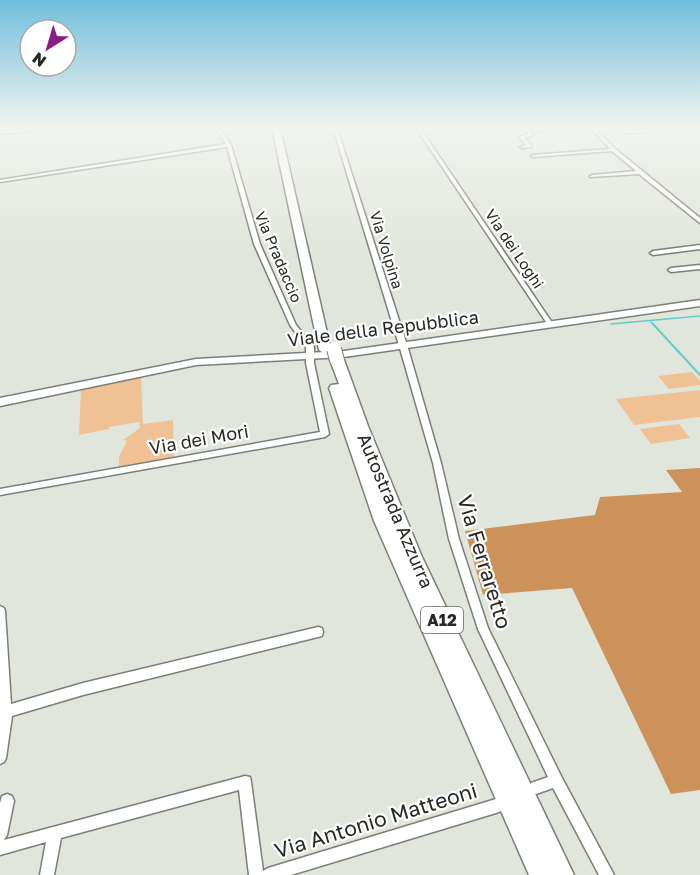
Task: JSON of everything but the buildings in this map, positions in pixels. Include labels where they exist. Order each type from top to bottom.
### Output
[{"type":"highway","name":"Autostrada Azzurra","points":[[285,169],[327,355],[349,430],[383,520],[542,875]]},
{"type":"highway","name":"Autostrada Azzurra","points":[[290,169],[327,355],[360,428],[394,518],[561,875]]},
{"type":"main road","name":"Viale della Repubblica","points":[[0,402],[196,362],[327,355],[700,303]]},
{"type":"street","points":[[0,181],[77,169]]},
{"type":"street","name":"Via Pradaccio","points":[[236,169],[257,244],[293,325],[310,347],[327,355]]},
{"type":"street","name":"Via Volpina","points":[[348,169],[403,345]]},
{"type":"street","name":"Via dei Loghi","points":[[446,169],[550,324]]},
{"type":"street","points":[[637,169],[700,221]]},
{"type":"street","points":[[592,176],[641,172]]},
{"type":"street","points":[[653,253],[700,247]]},
{"type":"street","points":[[670,270],[700,267]]},
{"type":"street","name":"Via Ferraretto","points":[[403,345],[437,463],[454,539],[483,629],[556,781],[607,875]]},
{"type":"street","name":"Via dei Mori","points":[[0,492],[322,436],[326,432],[327,355]]},
{"type":"street","points":[[0,611],[6,712],[0,758]]},
{"type":"street","points":[[6,712],[83,689],[318,632]]},
{"type":"street","points":[[536,789],[556,781]]},
{"type":"street","points":[[0,848],[245,782],[256,875]]},
{"type":"street","points":[[0,835],[7,801]]},
{"type":"street","name":"Via Antonio Matteoni","points":[[268,875],[496,806]]},
{"type":"street","points":[[47,875],[55,833]]},
{"type":"shaded area","points":[[692,372],[700,381],[700,385],[669,389],[658,376]]},
{"type":"shaded area","points":[[141,376],[143,424],[173,420],[174,457],[119,467],[119,457],[127,441],[123,440],[140,428],[139,422],[79,435],[81,388]]},
{"type":"shaded area","points":[[700,390],[700,417],[634,425],[616,399]]},
{"type":"shaded area","points":[[679,424],[690,438],[651,444],[640,429]]},
{"type":"shaded area","points":[[700,468],[700,790],[671,794],[572,588],[483,595],[465,531],[595,515],[600,497],[682,492],[666,470]]},
{"type":"waterway","points":[[611,324],[700,316]]},
{"type":"waterway","points":[[653,324],[700,375]]}]
